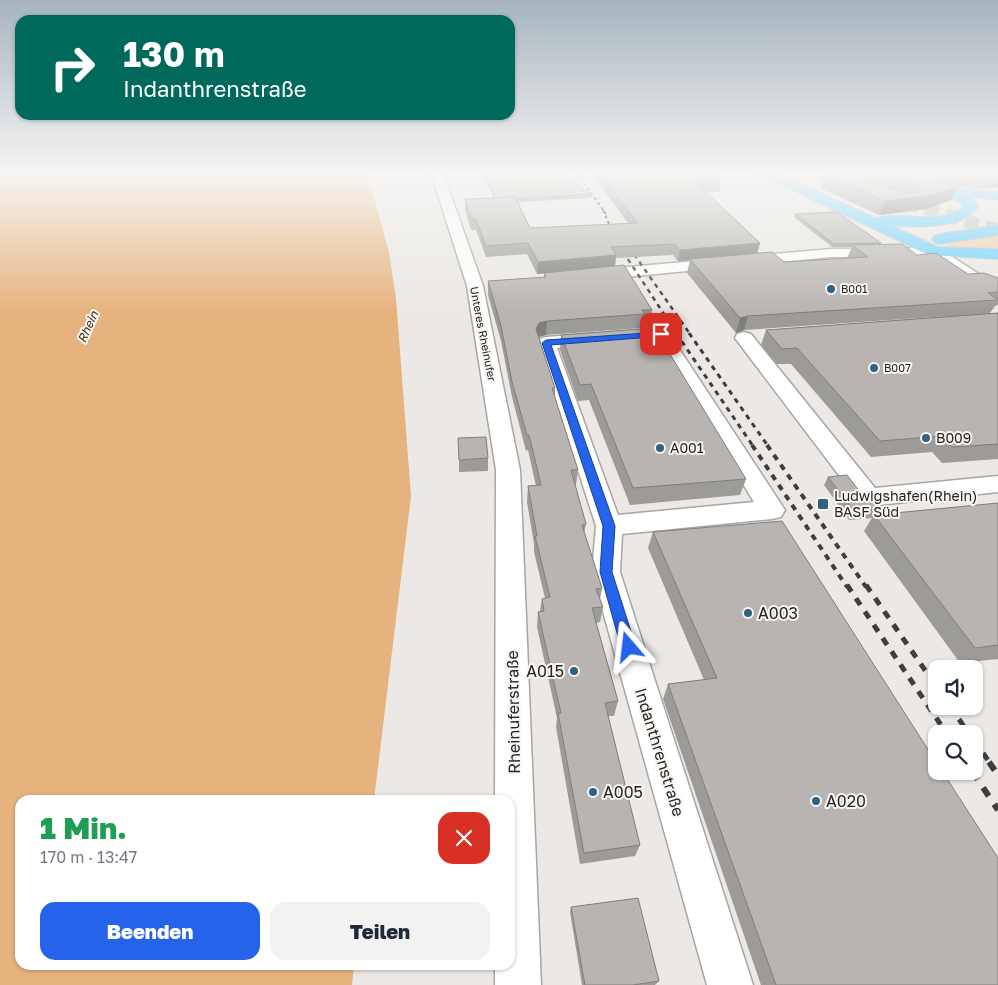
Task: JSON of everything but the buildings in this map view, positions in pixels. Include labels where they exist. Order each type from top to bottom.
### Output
[{"type":"main road","points":[[871,220],[919,222],[942,219]]},
{"type":"main road","points":[[871,220],[935,252],[996,254]]},
{"type":"main road","points":[[915,242],[998,230]]},
{"type":"street","name":"Unteres Rheinufer","points":[[452,219],[475,286],[508,470]]},
{"type":"street","points":[[831,253],[845,249],[915,242]]},
{"type":"street","points":[[579,277],[831,253],[935,252],[976,279],[998,298]]},
{"type":"street","points":[[976,279],[998,288]]},
{"type":"street","points":[[475,286],[494,284]]},
{"type":"street","name":"Indanthrenstraße","points":[[609,526],[772,510],[661,334],[546,343],[609,526],[606,572],[730,985]]},
{"type":"street","points":[[764,336],[744,338],[869,497],[998,484]]},
{"type":"street","name":"Rheinuferstraße","points":[[508,470],[514,795]]},
{"type":"street","name":"Rheinuferstraße","points":[[515,830],[518,985]]},
{"type":"shaded area","points":[[998,232],[998,252],[962,250],[937,241]]},
{"type":"water","name":"Rhein","points":[[0,219],[380,219],[389,252],[396,299],[411,496],[375,795],[15,795],[15,970],[354,970],[352,985],[0,985]]},
{"type":"tunnel","points":[[959,219],[998,231]]},
{"type":"railway","points":[[607,219],[618,245]]},
{"type":"railway","points":[[618,244],[677,334]]},
{"type":"railway","points":[[629,247],[690,334]]},
{"type":"railway","points":[[676,333],[753,446]]},
{"type":"railway","points":[[689,333],[768,446]]},
{"type":"railway","points":[[752,445],[847,587]]},
{"type":"railway","points":[[767,445],[866,587]]},
{"type":"railway","points":[[847,585],[941,725]]},
{"type":"railway","points":[[866,585],[928,674]]},
{"type":"railway","points":[[956,715],[963,725]]},
{"type":"railway","points":[[983,753],[990,763]]},
{"type":"railway","points":[[989,762],[998,775]]},
{"type":"railway","points":[[978,780],[998,810]]},
{"type":"place","name":"B001","points":[[831,289]]},
{"type":"place","name":"B007","points":[[874,368]]},
{"type":"place","name":"B009","points":[[926,438]]},
{"type":"place","name":"A001","points":[[660,448]]},
{"type":"place","name":"Ludwigshafen(Rhein) BASF Süd","points":[[823,504]]},
{"type":"place","name":"A003","points":[[748,613]]},
{"type":"place","name":"A015","points":[[574,671]]},
{"type":"place","name":"A005","points":[[593,792]]},
{"type":"place","name":"A020","points":[[816,801]]},
{"type":"route","points":[[629,647],[606,572],[609,526],[546,343],[661,334]]}]
